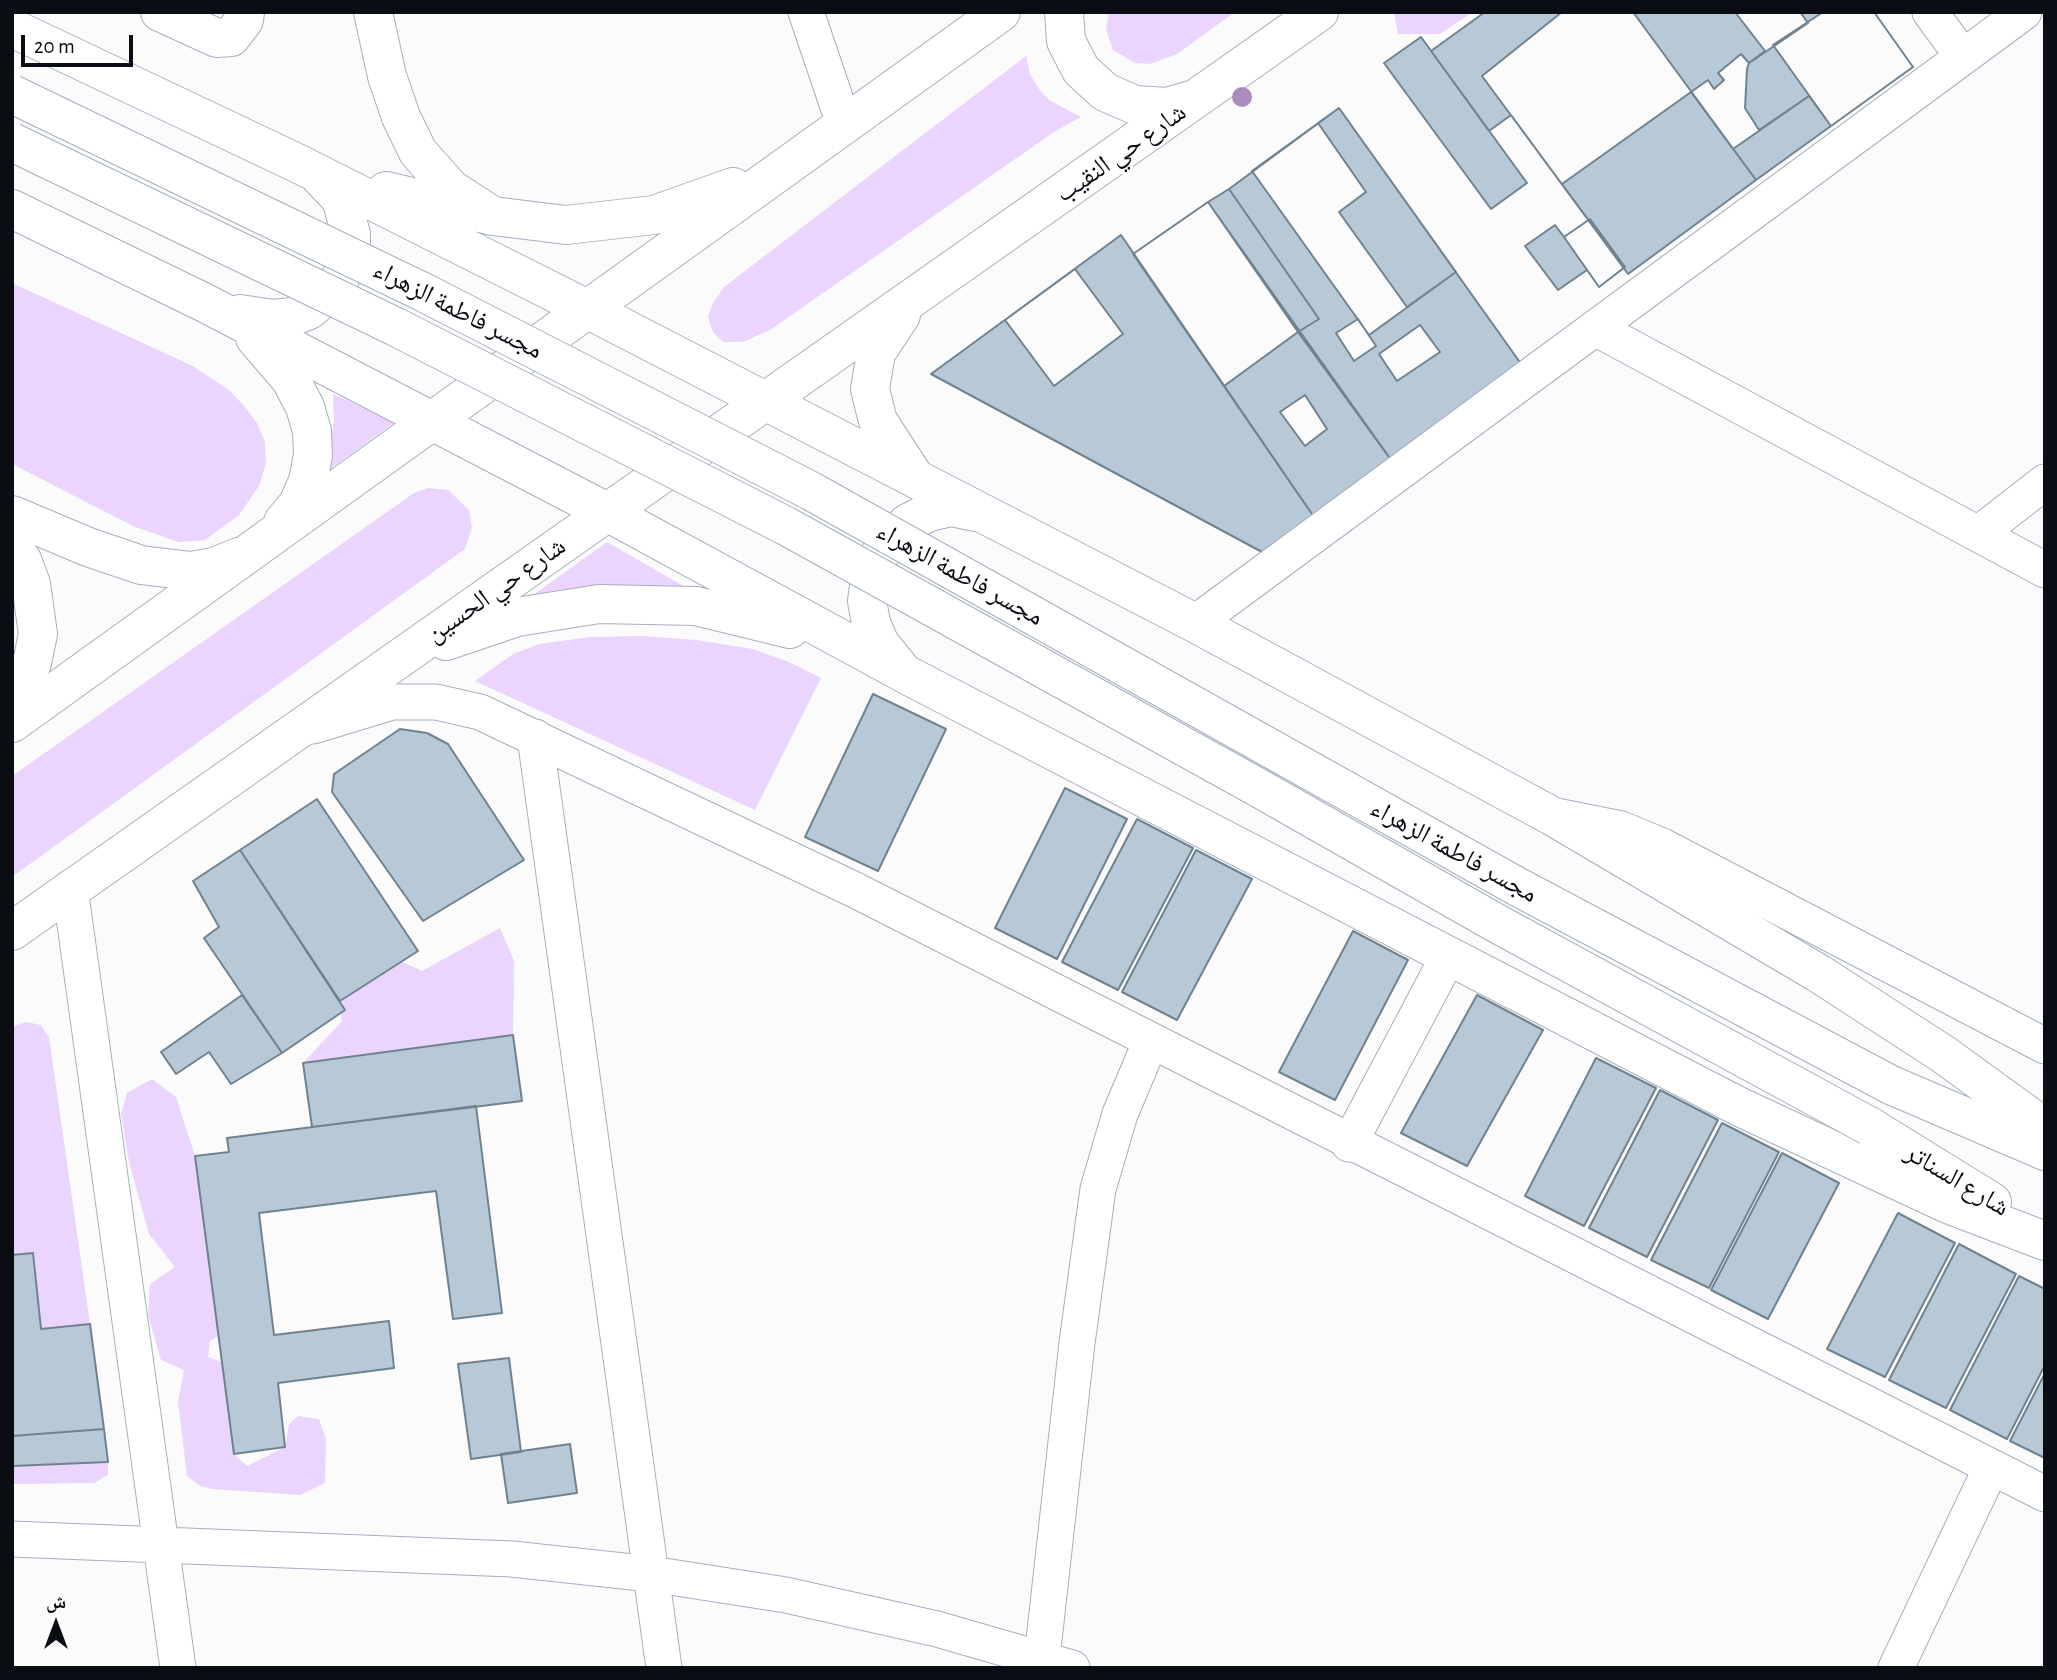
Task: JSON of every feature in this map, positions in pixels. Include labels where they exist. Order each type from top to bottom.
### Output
[{"type":"main road","points":[[160,12],[217,38],[231,37],[244,20],[245,12]]},
{"type":"main road","points":[[373,12],[387,76],[401,117],[418,152],[452,189],[493,216]]},
{"type":"main road","points":[[12,723],[1001,12]]},
{"type":"main road","points":[[1064,12],[1066,41],[1081,70],[1105,92],[1135,105],[1146,106],[1168,107],[1199,98]]},
{"type":"main road","name":"شارع حي النقيب","points":[[921,292],[1319,12]]},
{"type":"main road","points":[[12,28],[299,164],[1195,622],[1552,816],[1818,973],[1943,1055],[2045,1128]]},
{"type":"main road","name":"مجسر فاطمة الزهراء","points":[[12,93],[411,286],[799,485],[1518,887],[1891,1085]]},
{"type":"main road","name":"مجسر فاطمة الزهراء","points":[[12,142],[396,327],[786,526],[1257,786],[1496,923],[1869,1126]]},
{"type":"main road","points":[[299,164],[390,192],[493,216],[566,225],[632,220],[699,202],[790,163]]},
{"type":"main road","points":[[205,303],[255,318],[273,319],[309,310],[337,286],[351,253],[348,216],[341,199],[329,184],[299,164]]},
{"type":"main road","points":[[12,209],[205,303],[607,512],[911,677],[1448,957],[1846,1159],[1948,1204],[2045,1241]]},
{"type":"main road","points":[[917,480],[878,421],[870,379],[880,342],[921,292]]},
{"type":"main road","name":"شارع حي الحسين","points":[[12,931],[921,292]]},
{"type":"main road","points":[[12,515],[88,547],[141,565],[191,571],[214,568],[256,548],[298,504],[309,481],[313,456],[312,431],[305,407],[291,380],[273,358],[239,324],[205,303]]},
{"type":"main road","points":[[911,677],[894,663],[880,644],[871,623],[867,601],[870,578],[878,557],[891,538],[908,523],[929,512],[951,508],[969,510],[993,519]]},
{"type":"main road","points":[[12,546],[22,560],[31,584],[38,634],[32,663],[12,704]]},
{"type":"main road","points":[[383,669],[457,636],[517,617],[563,608],[634,603],[696,606],[758,619],[911,677]]},
{"type":"main road","name":"شارع السناتر","points":[[1891,1085],[2045,1151]]},
{"type":"main road","name":"شارع السناتر","points":[[1869,1126],[2045,1234]]},
{"type":"street","points":[[806,12],[844,124]]},
{"type":"street","points":[[1930,12],[1963,57]]},
{"type":"street","points":[[1195,622],[2024,12]]},
{"type":"street","points":[[1595,328],[2045,570]]},
{"type":"street","points":[[1978,534],[2045,482]]},
{"type":"street","points":[[287,736],[351,713],[392,702],[413,701],[460,705],[535,737],[855,890],[1150,1043],[2045,1494]]},
{"type":"street","points":[[535,737],[664,1668]]},
{"type":"street","points":[[1552,816],[1621,829],[1662,846],[2045,1046]]},
{"type":"street","points":[[70,888],[177,1668]]},
{"type":"street","points":[[1349,1144],[1448,957]]},
{"type":"street","points":[[12,1539],[512,1559],[651,1574],[786,1595],[937,1629],[1057,1663],[1077,1343],[1098,1189],[1120,1114],[1150,1043]]},
{"type":"street","points":[[1896,1668],[1991,1468]]},
{"type":"shaded area","points":[[1109,12],[1235,12],[1177,54],[1150,64],[1135,63],[1113,50],[1106,29]]},
{"type":"shaded area","points":[[1394,12],[1473,12],[1440,34],[1398,34]]},
{"type":"shaded area","points":[[1026,56],[1030,74],[1039,89],[1049,100],[1081,117],[1054,132],[770,330],[743,342],[723,342],[713,332],[708,317],[713,303],[724,287]]},
{"type":"shaded area","points":[[12,283],[193,366],[230,391],[257,423],[265,442],[266,464],[259,486],[239,515],[205,540],[179,542],[135,527],[12,464]]},
{"type":"shaded area","points":[[333,394],[395,422],[326,472],[334,421]]},
{"type":"shaded area","points":[[428,488],[448,490],[469,510],[472,527],[465,549],[12,877],[12,776],[414,493]]},
{"type":"shaded area","points":[[607,542],[685,587],[619,585],[526,600]]},
{"type":"shaded area","points":[[642,636],[696,640],[753,649],[789,662],[821,678],[755,810],[475,681],[513,654],[539,644],[590,637]]},
{"type":"shaded area","points":[[500,928],[514,961],[513,1035],[303,1063],[342,1021],[340,1001],[378,977],[392,957],[422,971]]},
{"type":"shaded area","points":[[26,1022],[41,1025],[49,1037],[90,1324],[41,1329],[32,1253],[12,1255],[12,1027]]},
{"type":"shaded area","points":[[152,1079],[176,1097],[195,1156],[219,1336],[210,1341],[208,1357],[222,1362],[234,1454],[247,1466],[285,1447],[289,1424],[298,1416],[319,1419],[326,1439],[325,1483],[300,1495],[212,1489],[200,1486],[187,1476],[178,1402],[184,1370],[161,1360],[148,1315],[150,1284],[175,1267],[149,1234],[129,1162],[121,1114],[127,1093]]},
{"type":"shaded area","points":[[108,1462],[108,1475],[94,1483],[12,1484],[12,1466]]},
{"type":"building","points":[[1485,12],[1633,12],[1756,180],[1628,274],[1511,115],[1489,131],[1431,51]]},
{"type":"building","points":[[1562,12],[1633,12],[1756,180],[1628,274],[1482,76]]},
{"type":"building","points":[[1633,12],[1874,12],[1913,67],[1756,180]]},
{"type":"building","points":[[1735,12],[1874,12],[1913,67],[1831,126],[1809,96],[1733,149],[1691,92],[1708,80],[1714,89],[1724,80],[1718,73],[1741,54],[1749,63],[1765,51]]},
{"type":"building","points":[[1800,12],[1874,12],[1913,67],[1831,126],[1809,96],[1759,130],[1745,108],[1749,63],[1808,23]]},
{"type":"building","points":[[1823,12],[1874,12],[1913,67],[1831,126],[1773,45]]},
{"type":"building","points":[[1421,37],[1527,183],[1491,209],[1384,63]]},
{"type":"building","points":[[1691,92],[1756,180],[1628,274],[1562,184]]},
{"type":"building","points":[[1339,108],[1524,368],[1394,464],[1298,332],[1319,319],[1229,189]]},
{"type":"building","points":[[1339,108],[1456,272],[1369,335],[1252,171]]},
{"type":"building","points":[[1339,108],[1456,272],[1407,307],[1339,212],[1366,192],[1318,123]]},
{"type":"building","points":[[1229,189],[1319,319],[1298,332],[1208,202]]},
{"type":"building","points":[[1208,202],[1394,464],[1314,517],[1133,254]]},
{"type":"building","points":[[1208,202],[1298,332],[1224,386],[1133,254]]},
{"type":"building","points":[[1590,219],[1625,267],[1599,287],[1587,270],[1558,290],[1525,246],[1555,225],[1564,237]]},
{"type":"building","points":[[1590,219],[1625,267],[1599,287],[1564,237]]},
{"type":"building","points":[[1121,235],[1314,517],[1262,552],[931,374]]},
{"type":"building","points":[[1075,269],[1123,334],[1054,386],[1005,320]]},
{"type":"building","points":[[1358,319],[1376,346],[1354,361],[1336,333]]},
{"type":"building","points":[[1420,325],[1440,352],[1397,381],[1379,354]]},
{"type":"building","points":[[1305,395],[1327,429],[1305,446],[1280,412]]},
{"type":"building","points":[[873,694],[946,729],[878,871],[805,837]]},
{"type":"building","points":[[400,729],[427,733],[448,744],[524,860],[423,921],[332,792],[334,774]]},
{"type":"building","points":[[1065,788],[1127,819],[1057,959],[995,928]]},
{"type":"building","points":[[317,799],[418,951],[340,1001],[240,850]]},
{"type":"building","points":[[1137,819],[1193,848],[1118,990],[1062,962]]},
{"type":"building","points":[[240,850],[345,1010],[282,1053],[204,938],[219,927],[193,881]]},
{"type":"building","points":[[1196,850],[1252,879],[1177,1020],[1122,992]]},
{"type":"building","points":[[1353,931],[1408,960],[1335,1100],[1279,1072]]},
{"type":"building","points":[[242,995],[282,1053],[231,1084],[209,1052],[176,1074],[161,1052]]},
{"type":"building","points":[[1477,995],[1543,1030],[1467,1166],[1401,1133]]},
{"type":"building","points":[[513,1035],[522,1101],[312,1127],[303,1063]]},
{"type":"building","points":[[1596,1058],[1656,1088],[1584,1226],[1525,1196]]},
{"type":"building","points":[[1660,1090],[1718,1120],[1647,1257],[1589,1228]]},
{"type":"building","points":[[476,1106],[502,1313],[453,1319],[436,1191],[259,1213],[274,1335],[389,1321],[394,1368],[278,1383],[285,1447],[234,1454],[195,1156],[229,1152],[227,1138]]},
{"type":"building","points":[[1722,1123],[1779,1152],[1709,1288],[1651,1260]]},
{"type":"building","points":[[1782,1153],[1839,1183],[1768,1319],[1711,1290]]},
{"type":"building","points":[[1898,1213],[1955,1243],[1885,1377],[1827,1349]]},
{"type":"building","points":[[1959,1244],[2016,1274],[1946,1408],[1889,1380]]},
{"type":"building","points":[[33,1253],[41,1329],[90,1324],[104,1429],[12,1436],[12,1255]]},
{"type":"building","points":[[2019,1276],[2045,1289],[2045,1365],[2007,1439],[1950,1410]]},
{"type":"building","points":[[509,1358],[521,1452],[471,1459],[458,1364]]},
{"type":"building","points":[[2045,1373],[2045,1458],[2010,1441]]},
{"type":"building","points":[[104,1429],[108,1462],[12,1466],[12,1436]]},
{"type":"building","points":[[570,1444],[577,1493],[508,1503],[501,1454]]}]
